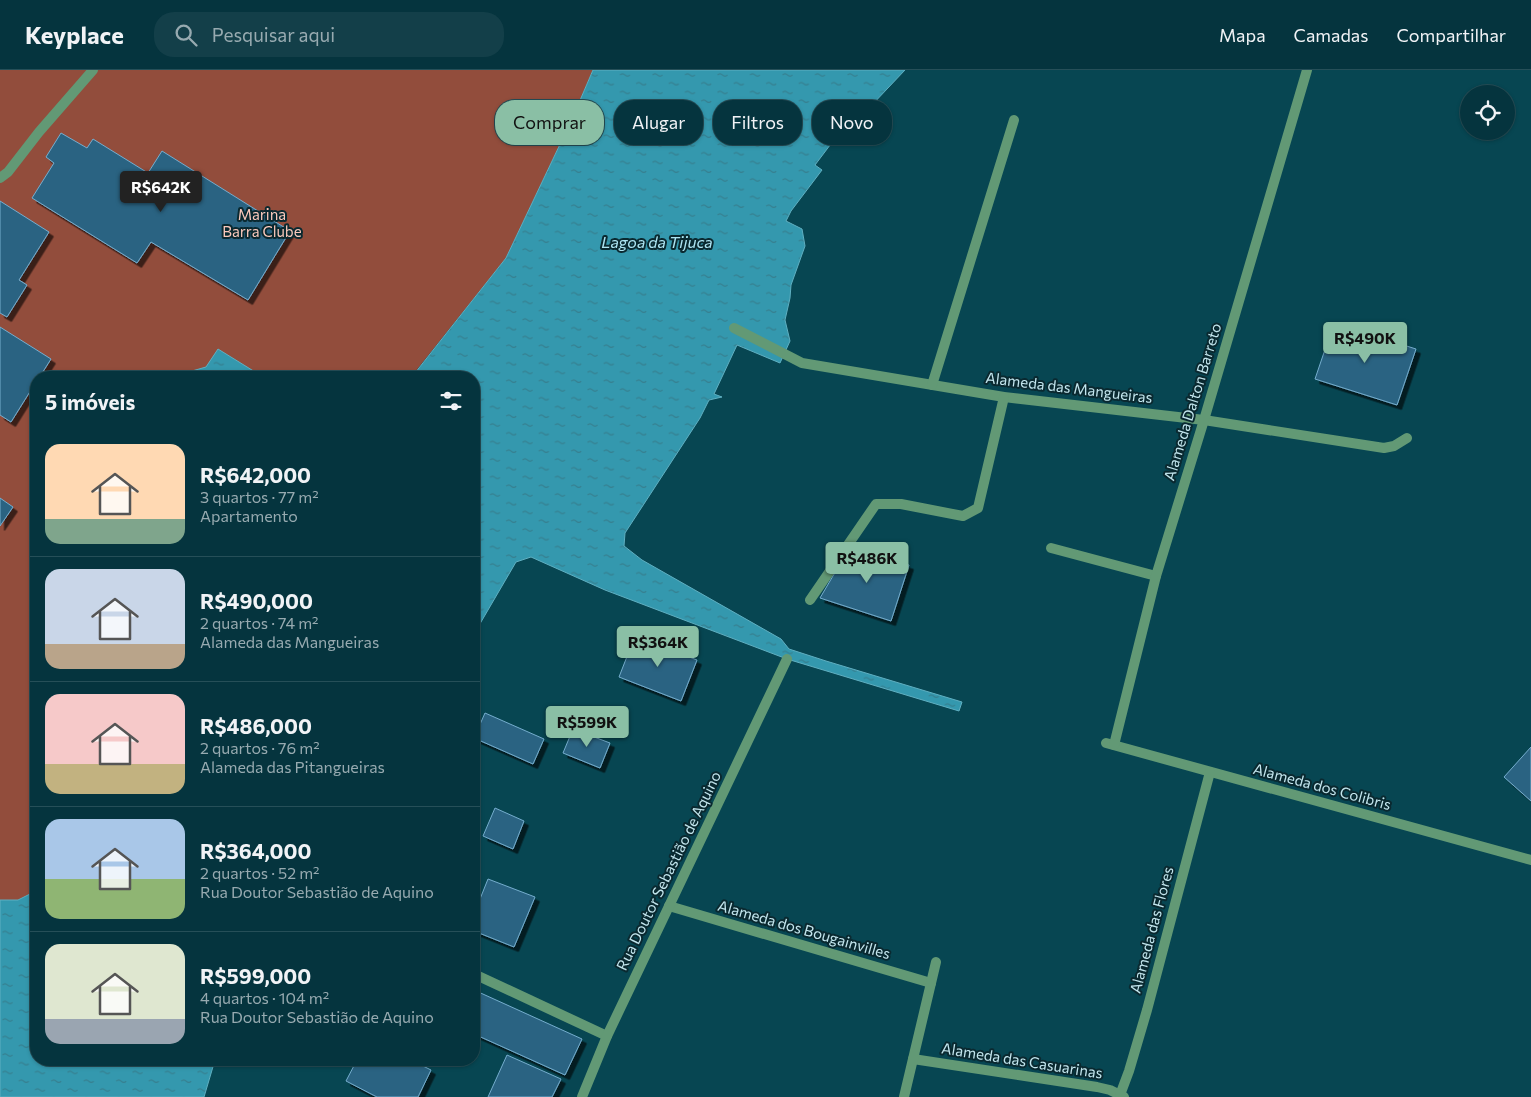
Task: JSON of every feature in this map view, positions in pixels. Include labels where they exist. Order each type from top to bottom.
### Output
[{"type":"street","points":[[0,178],[8,172],[92,70]]},
{"type":"street","name":"Alameda Dalton Barreto","points":[[1110,744],[1156,576],[1307,70]]},
{"type":"street","points":[[932,385],[1014,120]]},
{"type":"street","name":"Alameda das Mangueiras","points":[[734,328],[802,363],[932,385],[1004,396],[1204,420],[1384,448],[1394,446],[1407,438]]},
{"type":"street","points":[[810,600],[876,504],[901,504],[964,516],[978,508],[1004,396]]},
{"type":"street","points":[[1051,548],[1156,576]]},
{"type":"street","name":"Rua Doutor Sebastião de Aquino","points":[[582,1097],[607,1036],[787,659]]},
{"type":"street","name":"Alameda dos Colibris","points":[[1110,744],[1531,860]]},
{"type":"street","name":"Alameda das Flores","points":[[1122,1096],[1147,1010],[1210,772]]},
{"type":"street","name":"Alameda dos Bougainvilles","points":[[668,906],[931,983]]},
{"type":"street","points":[[904,1097],[936,962]]},
{"type":"street","points":[[480,977],[607,1036]]},
{"type":"street","name":"Alameda das Casuarinas","points":[[913,1059],[1097,1087],[1110,1090],[1122,1096]]},
{"type":"green space","name":"Marina Barra Clube","points":[[0,70],[593,70],[580,100],[495,100],[495,145],[560,145],[506,258],[416,371],[30,371],[30,894],[18,900],[0,900]]},
{"type":"water","name":"Lagoa da Tijuca","points":[[593,70],[905,70],[877,100],[812,100],[812,145],[830,145],[815,165],[822,170],[791,211],[786,221],[802,229],[805,246],[791,285],[785,320],[790,341],[780,363],[737,345],[714,394],[722,397],[709,400],[700,418],[625,533],[624,546],[642,560],[781,639],[789,649],[962,702],[959,711],[787,659],[605,590],[531,557],[516,562],[480,624],[480,371],[417,371],[506,258],[560,145],[604,145],[604,100],[580,100]]},
{"type":"water","points":[[218,349],[254,371],[192,371],[206,367]]},
{"type":"water","points":[[30,894],[30,1066],[213,1066],[204,1097],[0,1097],[0,900],[18,900]]},
{"type":"building","points":[[61,133],[87,148],[93,139],[148,173],[162,151],[290,231],[248,300],[151,242],[137,263],[32,198],[54,163],[46,157]]},
{"type":"building","points":[[0,201],[49,232],[19,280],[27,285],[7,317],[0,313]]},
{"type":"building","points":[[1334,323],[1416,349],[1397,405],[1315,379]]},
{"type":"building","points":[[0,327],[51,359],[43,371],[30,371],[30,392],[11,422],[0,415]]},
{"type":"building","points":[[0,498],[13,507],[0,526]]},
{"type":"building","points":[[850,547],[909,565],[891,621],[820,598]]},
{"type":"building","points":[[635,636],[697,660],[681,701],[619,677]]},
{"type":"building","points":[[485,713],[544,739],[533,764],[480,741],[480,724]]},
{"type":"building","points":[[573,729],[610,743],[600,768],[563,753]]},
{"type":"building","points":[[1531,747],[1531,801],[1504,777]]},
{"type":"building","points":[[495,808],[524,821],[513,849],[483,836]]},
{"type":"building","points":[[488,879],[535,897],[514,947],[480,933],[480,899]]},
{"type":"building","points":[[480,993],[582,1039],[565,1075],[480,1037]]},
{"type":"building","points":[[507,1055],[561,1079],[552,1097],[488,1097]]},
{"type":"building","points":[[354,1066],[423,1066],[431,1070],[418,1097],[377,1097],[346,1081]]}]
